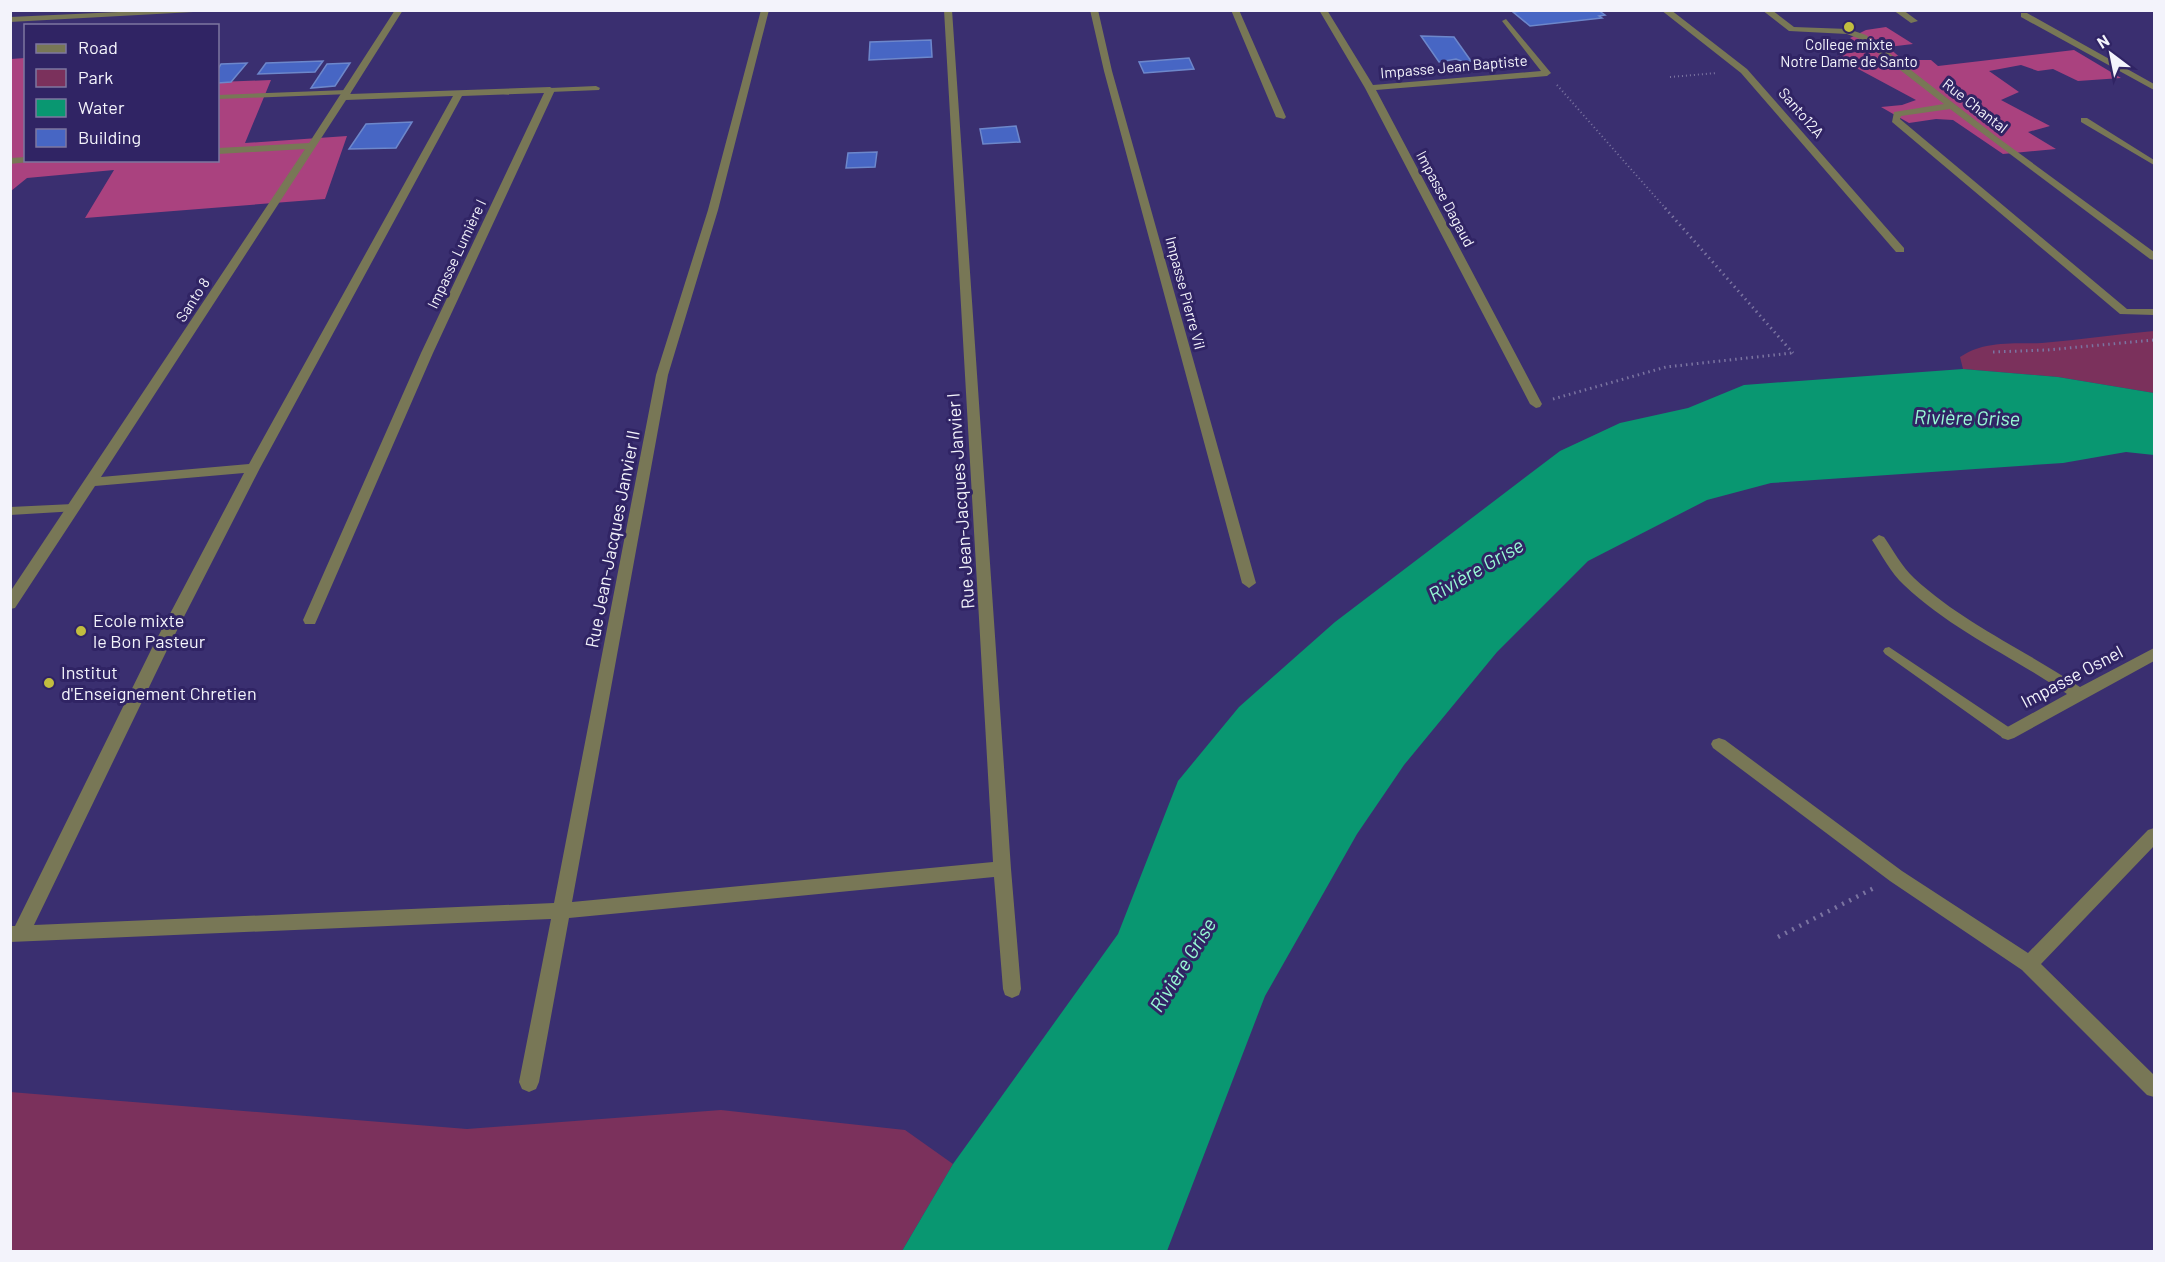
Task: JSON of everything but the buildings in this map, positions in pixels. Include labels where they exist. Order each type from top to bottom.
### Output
[{"type":"street","points":[[10,20],[226,10]]},
{"type":"street","name":"Santo 8","points":[[10,604],[399,10]]},
{"type":"street","name":"Rue Jean-Jacques Janvier II","points":[[529,1082],[662,375],[713,210],[765,10]]},
{"type":"street","name":"Rue Jean-Jacques Janvier I","points":[[948,10],[1002,869],[1012,989]]},
{"type":"street","name":"Impasse Pierre Vil","points":[[1094,10],[1108,71],[1249,583]]},
{"type":"street","points":[[1236,10],[1281,117]]},
{"type":"street","name":"Impasse Dagaud","points":[[1323,10],[1370,88],[1536,404]]},
{"type":"street","name":"Santo12A","points":[[1665,10],[1744,71],[1900,250]]},
{"type":"street","name":"Rue Chantal","points":[[1766,10],[1792,29],[1848,32],[1863,38],[2154,257]]},
{"type":"street","points":[[1897,10],[1914,21]]},
{"type":"street","points":[[2024,15],[2154,87]]},
{"type":"street","name":"Impasse Jean Baptiste","points":[[1506,21],[1547,73]]},
{"type":"street","name":"Impasse Jean Baptiste","points":[[1370,88],[1547,73]]},
{"type":"street","points":[[345,94],[550,90]]},
{"type":"street","name":"Impasse Lumière I","points":[[310,620],[428,353],[550,90]]},
{"type":"street","points":[[459,93],[254,468],[16,933],[561,911],[1002,869]]},
{"type":"street","points":[[1951,106],[1896,114],[1895,120],[2124,312],[2154,312]]},
{"type":"street","points":[[219,151],[312,146]]},
{"type":"street","points":[[91,482],[254,468]]},
{"type":"street","points":[[1879,540],[1907,580],[1963,625],[2042,669],[2080,695]]},
{"type":"street","name":"Impasse Osnel","points":[[2008,734],[2154,654]]},
{"type":"street","points":[[1719,744],[1896,876],[2029,964],[2154,1088]]},
{"type":"street","points":[[2029,964],[2154,835]]},
{"type":"lane","points":[[550,90],[596,88]]},
{"type":"lane","points":[[219,97],[345,94]]},
{"type":"lane","points":[[2084,120],[2154,163]]},
{"type":"lane","points":[[10,512],[73,508]]},
{"type":"lane","points":[[1889,651],[2008,734]]},
{"type":"path","points":[[1670,76],[1744,71]]},
{"type":"path","points":[[1536,404],[1666,367],[1793,353],[1547,73]]},
{"type":"path","points":[[1993,352],[2047,350],[2154,340]]},
{"type":"path","points":[[1778,937],[1896,876]]},
{"type":"green space","points":[[2154,331],[2154,393],[2058,377],[1963,369],[1960,357],[1990,345],[2042,343]]},
{"type":"green space","points":[[10,1092],[467,1129],[721,1110],[905,1130],[953,1164],[902,1251],[11,1251]]},
{"type":"shaded area","points":[[1886,27],[1913,44],[1888,47],[1903,60],[1931,60],[1938,66],[2074,50],[2121,78],[2078,81],[2053,69],[2038,71],[2021,65],[1989,71],[2019,92],[2001,100],[2050,126],[2028,132],[2056,149],[2003,154],[1953,120],[1936,119],[1909,123],[1881,107],[1902,105],[1916,100],[1836,57],[1865,48],[1850,38],[1866,30]]},
{"type":"shaded area","points":[[24,58],[24,162],[219,162],[219,82],[271,80],[245,143],[347,136],[325,199],[85,218],[114,170],[27,178],[11,191],[11,59]]},
{"type":"water","name":"Rivière Grise","points":[[1963,369],[2058,377],[2154,393],[2154,455],[2126,452],[2063,463],[1771,483],[1707,500],[1588,561],[1497,652],[1404,765],[1357,834],[1265,996],[1167,1251],[902,1251],[953,1164],[1118,934],[1178,781],[1239,707],[1335,622],[1560,451],[1620,423],[1688,408],[1744,385]]},
{"type":"place","name":"College mixte Notre Dame de Santo","points":[[1849,27]]},
{"type":"place","name":"Ecole mixte le Bon Pasteur","points":[[81,631]]},
{"type":"place","name":"Institut d'Enseignement Chretien","points":[[49,683]]}]
